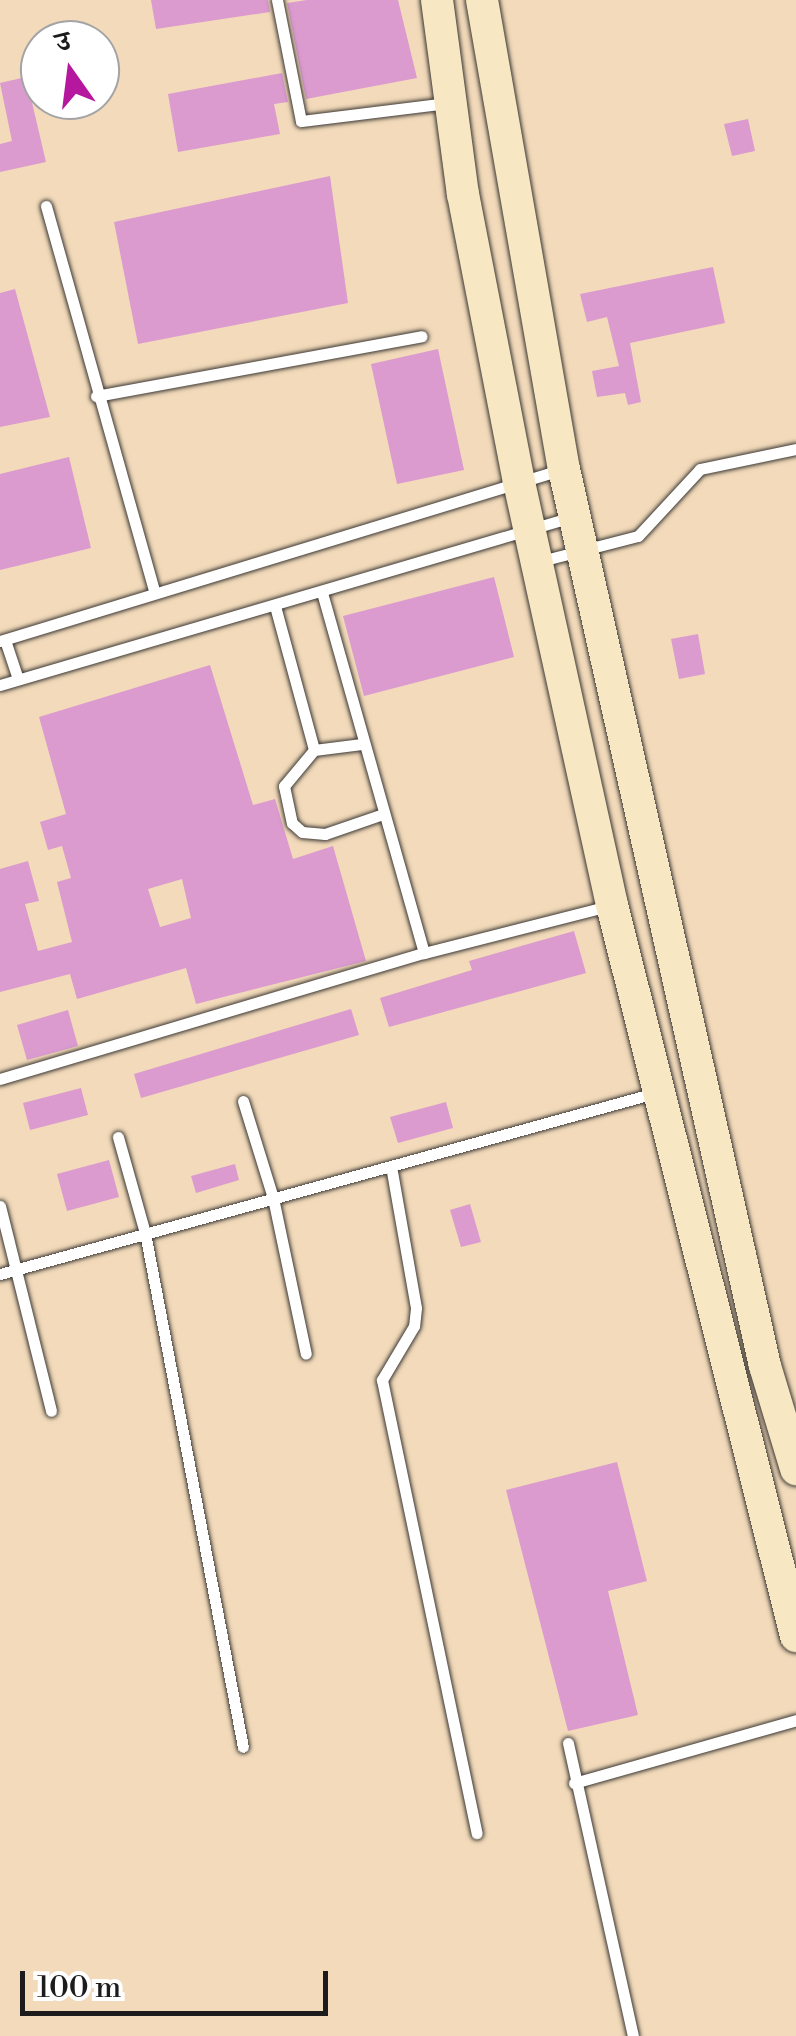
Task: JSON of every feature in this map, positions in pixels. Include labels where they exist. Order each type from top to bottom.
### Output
[{"type":"main road","points":[[437,0],[462,194],[518,482],[612,905],[796,1636]]},
{"type":"main road","points":[[482,0],[564,469],[721,1175],[796,1469]]},
{"type":"lane","points":[[278,0],[301,121],[452,102]]},
{"type":"lane","points":[[46,206],[96,396],[154,590]]},
{"type":"lane","points":[[96,396],[422,336]]},
{"type":"lane","points":[[537,562],[638,536],[700,469],[796,449]]},
{"type":"lane","points":[[18,679],[2,640],[154,590],[564,469]]},
{"type":"lane","points":[[0,685],[576,516]]},
{"type":"lane","points":[[322,592],[424,954]]},
{"type":"lane","points":[[275,606],[314,750]]},
{"type":"lane","points":[[362,744],[314,750],[284,786],[296,828],[325,834],[382,814]]},
{"type":"lane","points":[[0,1079],[424,954],[612,905]]},
{"type":"lane","points":[[0,1274],[659,1092]]},
{"type":"lane","points":[[242,1102],[272,1198],[306,1354]]},
{"type":"lane","points":[[118,1137],[145,1233],[243,1747]]},
{"type":"lane","points":[[390,1166],[416,1308],[414,1326],[382,1380],[477,1833]]},
{"type":"lane","points":[[0,1206],[51,1412]]},
{"type":"lane","points":[[574,1783],[796,1720]]},
{"type":"lane","points":[[568,1744],[633,2036]]},
{"type":"building","points":[[151,0],[268,0],[270,12],[156,29]]},
{"type":"building","points":[[398,0],[417,78],[306,99],[287,3]]},
{"type":"building","points":[[282,73],[288,102],[274,104],[280,134],[178,152],[168,94]]},
{"type":"building","points":[[20,78],[20,120],[36,120],[46,162],[0,172],[0,144],[12,141],[0,83]]},
{"type":"building","points":[[748,119],[755,151],[732,156],[724,124]]},
{"type":"building","points":[[330,176],[348,303],[138,344],[114,222]]},
{"type":"building","points":[[713,267],[725,323],[630,343],[641,402],[628,405],[625,393],[597,397],[592,371],[619,366],[607,317],[587,322],[580,294]]},
{"type":"building","points":[[15,289],[50,417],[0,427],[0,293]]},
{"type":"building","points":[[438,349],[464,470],[397,484],[371,364]]},
{"type":"building","points":[[69,457],[91,548],[0,570],[0,474]]},
{"type":"building","points":[[494,577],[514,657],[364,696],[343,616]]},
{"type":"building","points":[[698,634],[705,674],[679,679],[671,639]]},
{"type":"building","points":[[210,665],[253,805],[275,799],[293,859],[333,846],[366,961],[196,1004],[186,968],[77,999],[70,974],[0,992],[0,869],[28,861],[39,901],[25,904],[38,951],[72,942],[57,882],[71,878],[62,846],[48,850],[40,822],[66,814],[39,717]],"holes":[[[182,879],[191,918],[160,927],[148,889]]]},
{"type":"building","points":[[574,931],[586,973],[389,1027],[380,998],[472,970],[469,961]]},
{"type":"building","points":[[351,1009],[359,1035],[141,1098],[134,1074]]},
{"type":"building","points":[[68,1010],[78,1046],[27,1060],[17,1025]]},
{"type":"building","points":[[81,1088],[88,1115],[30,1130],[23,1103]]},
{"type":"building","points":[[446,1102],[453,1128],[398,1143],[390,1117]]},
{"type":"building","points":[[109,1160],[119,1197],[67,1211],[57,1174]]},
{"type":"building","points":[[235,1164],[239,1180],[196,1193],[191,1176]]},
{"type":"building","points":[[470,1204],[481,1242],[461,1247],[450,1210]]},
{"type":"building","points":[[617,1462],[647,1581],[608,1591],[638,1715],[568,1731],[506,1490]]}]
